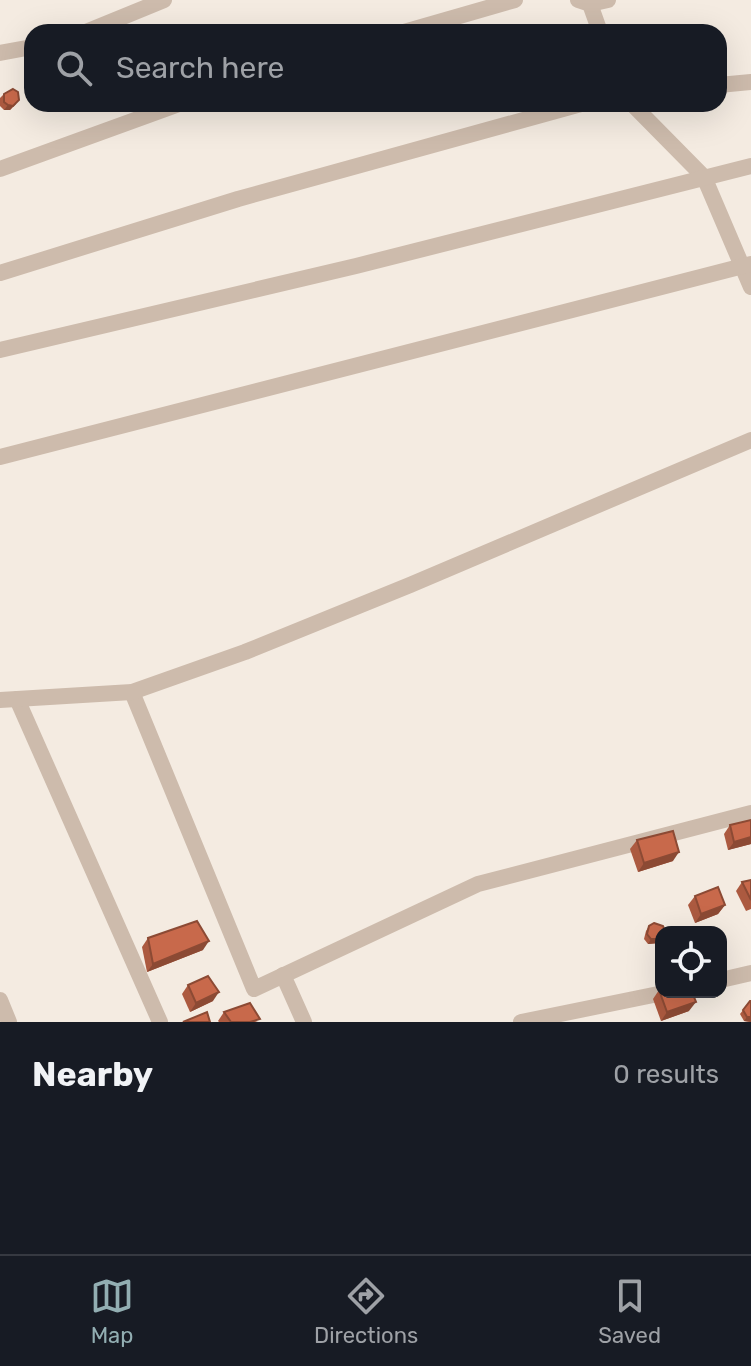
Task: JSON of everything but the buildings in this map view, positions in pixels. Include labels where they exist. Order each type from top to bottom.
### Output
[{"type":"street","points":[[106,24],[164,0]]},
{"type":"street","points":[[432,24],[515,0]]},
{"type":"street","points":[[596,24],[584,2],[608,0]]},
{"type":"street","points":[[2,48],[24,47]]},
{"type":"street","points":[[727,84],[751,82]]},
{"type":"street","points":[[0,169],[157,112]]},
{"type":"street","points":[[0,273],[238,199],[552,112]]},
{"type":"street","points":[[640,112],[704,177],[747,265],[751,287]]},
{"type":"street","points":[[0,350],[356,266],[751,166]]},
{"type":"street","points":[[0,457],[747,265]]},
{"type":"street","points":[[160,1022],[8,700],[132,692],[245,652],[341,613],[751,440]]},
{"type":"street","points":[[132,692],[254,989],[478,884],[751,813]]},
{"type":"street","points":[[727,979],[751,973]]},
{"type":"street","points":[[283,975],[304,1022]]},
{"type":"street","points":[[521,1022],[655,995]]},
{"type":"street","points":[[0,1000],[9,1022]]}]
